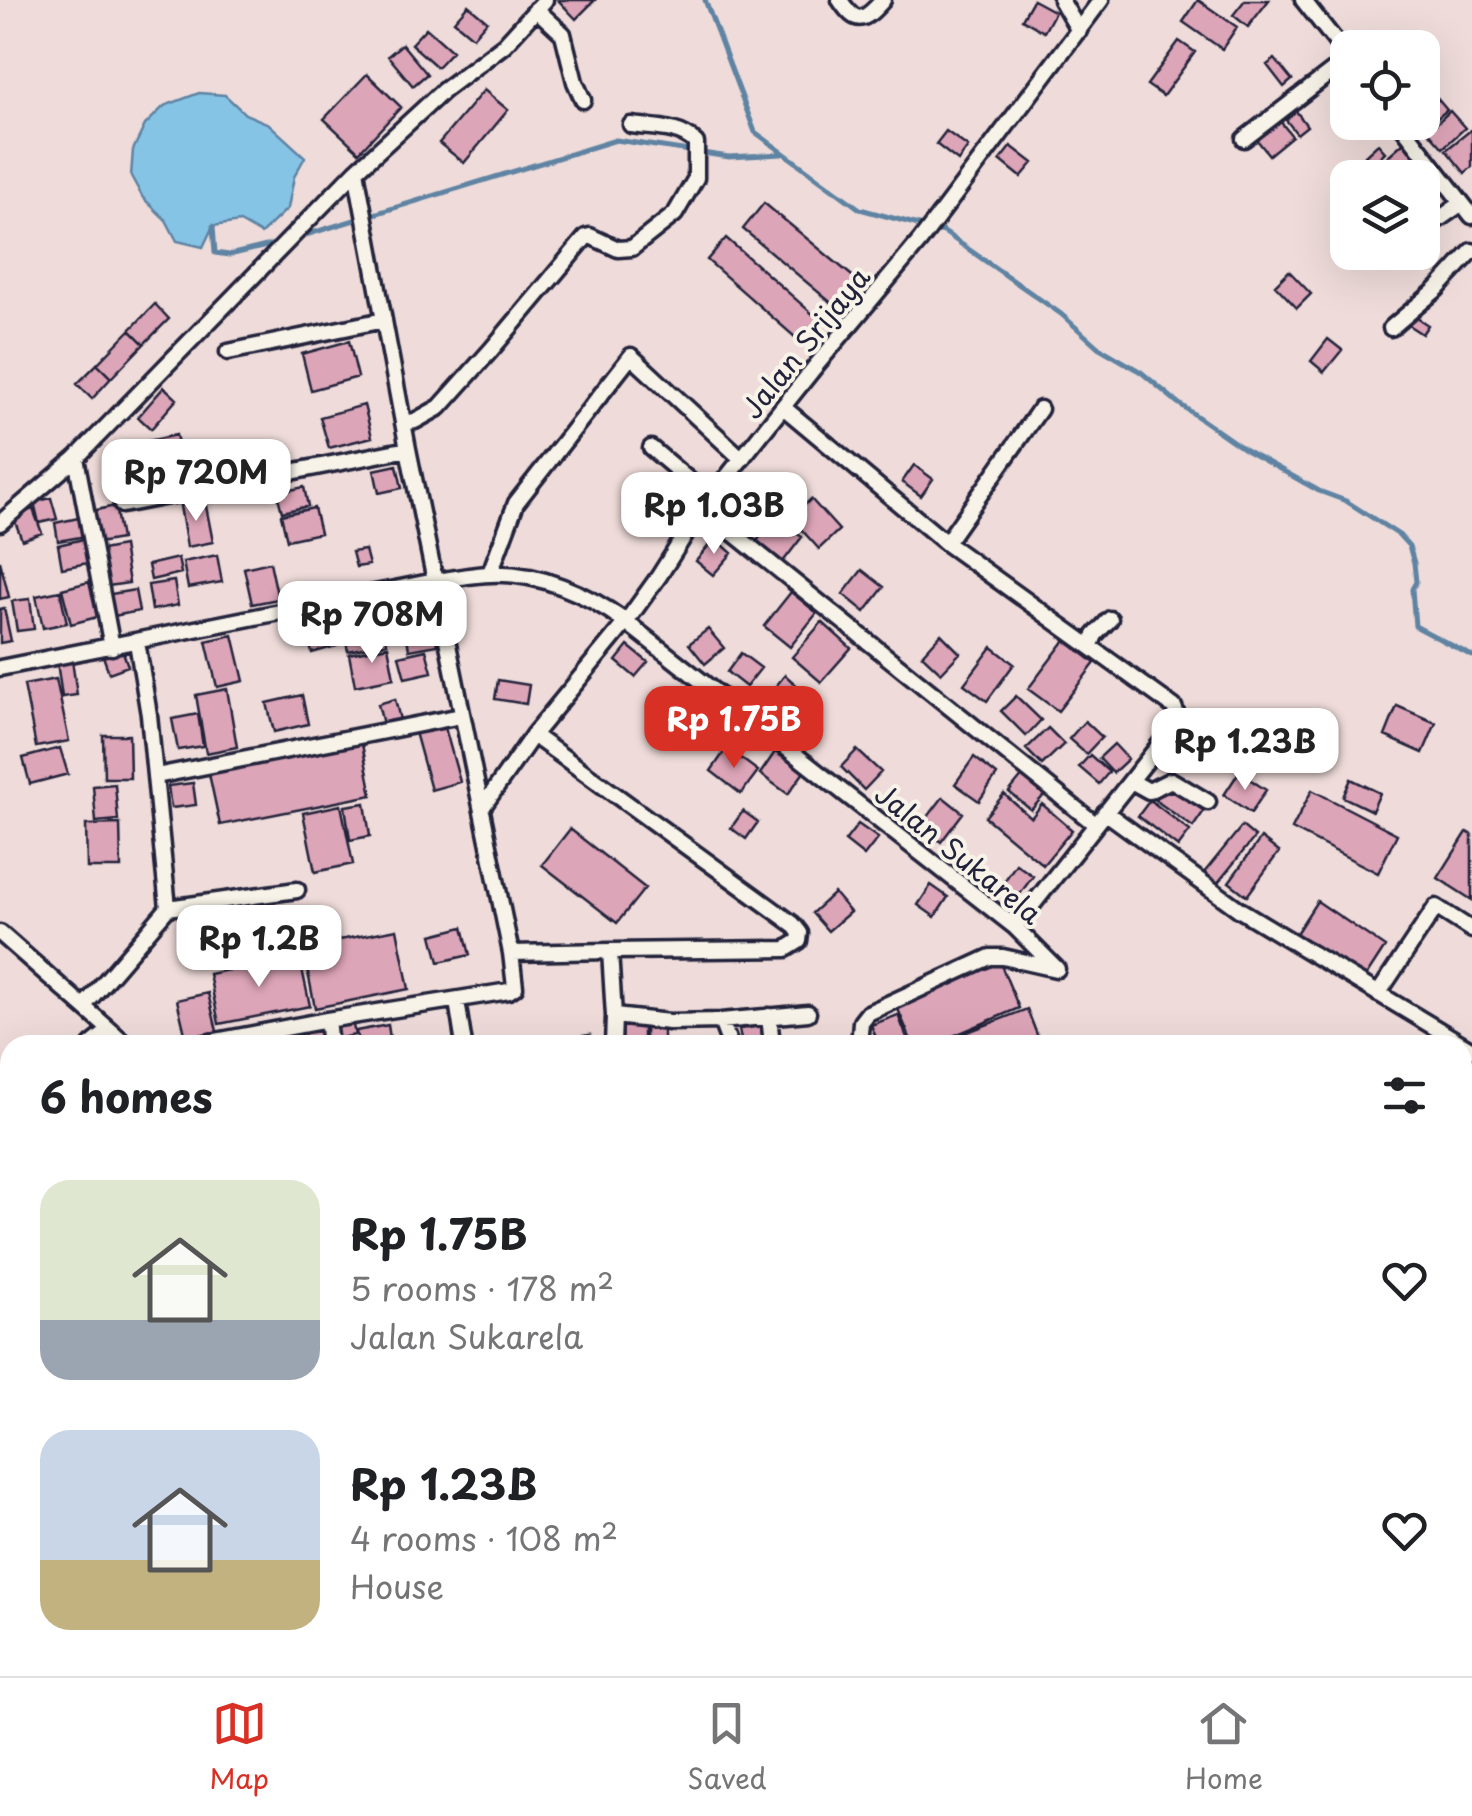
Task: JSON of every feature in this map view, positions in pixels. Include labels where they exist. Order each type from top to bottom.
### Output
[{"type":"street","points":[[840,0],[849,14],[863,18],[883,0]]},
{"type":"street","points":[[1061,0],[1079,31],[1101,0]]},
{"type":"street","points":[[1302,0],[1330,35]]},
{"type":"street","points":[[0,523],[76,458],[356,171],[444,90],[504,45],[541,4],[563,34],[583,100]]},
{"type":"street","name":"Jalan Srijaya","points":[[482,808],[533,735],[626,622],[706,503],[920,241],[1079,31]]},
{"type":"street","points":[[1244,140],[1330,72]]},
{"type":"street","points":[[403,423],[440,407],[586,237],[618,250],[632,248],[675,214],[696,178],[696,142],[672,130],[631,126]]},
{"type":"street","points":[[1413,140],[1467,210],[1440,223]]},
{"type":"street","points":[[248,1035],[457,1001],[514,987],[511,953],[408,449],[356,171]]},
{"type":"street","points":[[1390,328],[1437,289],[1472,250]]},
{"type":"street","points":[[228,352],[384,320]]},
{"type":"street","points":[[490,574],[516,502],[631,356],[742,459]]},
{"type":"street","points":[[784,407],[946,543],[1174,707],[1175,725],[1016,927]]},
{"type":"street","points":[[946,543],[1040,409]]},
{"type":"street","points":[[651,448],[706,503],[1100,818],[1437,1035]]},
{"type":"street","points":[[122,505],[408,449]]},
{"type":"street","points":[[76,458],[112,647]]},
{"type":"street","name":"Jalan Sukarela","points":[[0,668],[436,582],[490,574],[551,582],[626,622],[1016,927],[1057,969],[990,957],[868,1013],[860,1035]]},
{"type":"street","points":[[1090,645],[1110,619]]},
{"type":"street","points":[[138,642],[168,908]]},
{"type":"street","points":[[156,776],[461,716]]},
{"type":"street","points":[[511,953],[786,949],[799,942],[800,934],[793,924],[533,735]]},
{"type":"street","points":[[1131,781],[1148,791],[1171,780],[1208,802]]},
{"type":"street","points":[[84,1006],[168,908],[297,890]]},
{"type":"street","points":[[1378,994],[1436,907],[1472,930]]},
{"type":"street","points":[[0,934],[116,1035]]},
{"type":"street","points":[[610,951],[613,1035]]},
{"type":"street","points":[[457,1001],[462,1035]]},
{"type":"street","points":[[614,1016],[668,1022],[808,1013]]},
{"type":"street","points":[[769,1016],[771,1035]]},
{"type":"street","points":[[327,1020],[329,1035]]},
{"type":"street","points":[[721,1021],[726,1035]]},
{"type":"street","points":[[104,1035],[110,1030]]},
{"type":"water","points":[[199,93],[225,95],[245,114],[269,124],[305,157],[294,177],[288,208],[261,234],[240,222],[213,226],[203,247],[177,241],[166,220],[143,198],[131,176],[133,150],[145,125],[164,106]]},
{"type":"building","points":[[558,0],[595,0],[576,19]]},
{"type":"building","points":[[1033,0],[1055,12],[1044,32],[1022,19]]},
{"type":"building","points":[[1198,0],[1237,27],[1222,49],[1183,22]]},
{"type":"building","points":[[1245,0],[1269,0],[1248,27],[1233,15]]},
{"type":"building","points":[[468,5],[487,21],[473,37],[454,21]]},
{"type":"building","points":[[426,28],[452,51],[437,67],[411,44]]},
{"type":"building","points":[[1179,41],[1195,52],[1163,96],[1147,85]]},
{"type":"building","points":[[402,44],[427,74],[413,86],[388,56]]},
{"type":"building","points":[[1275,59],[1292,80],[1284,87],[1267,65]]},
{"type":"building","points":[[367,74],[401,107],[359,152],[324,119]]},
{"type":"building","points":[[484,90],[508,110],[464,163],[439,143]]},
{"type":"building","points":[[1296,111],[1307,126],[1297,134],[1286,120]]},
{"type":"building","points":[[1450,111],[1465,128],[1443,148],[1436,140],[1440,140],[1440,120]]},
{"type":"building","points":[[1280,121],[1292,136],[1269,155],[1257,140]]},
{"type":"building","points":[[1472,129],[1472,167],[1465,173],[1446,150]]},
{"type":"building","points":[[946,131],[968,147],[958,161],[936,144]]},
{"type":"building","points":[[1405,141],[1421,160],[1389,160],[1387,157]]},
{"type":"building","points":[[1378,144],[1385,152],[1377,160],[1365,156]]},
{"type":"building","points":[[1011,146],[1033,163],[1021,177],[1000,160]]},
{"type":"building","points":[[764,203],[857,280],[835,306],[743,229]]},
{"type":"building","points":[[726,238],[823,323],[804,345],[707,260]]},
{"type":"building","points":[[1289,271],[1311,294],[1297,308],[1275,285]]},
{"type":"building","points":[[155,304],[169,319],[144,344],[130,330]]},
{"type":"building","points":[[1414,316],[1428,325],[1422,334],[1408,325]]},
{"type":"building","points":[[130,330],[144,344],[111,378],[97,364]]},
{"type":"building","points":[[1328,339],[1342,350],[1324,372],[1311,361]]},
{"type":"building","points":[[349,341],[358,377],[311,390],[302,354]]},
{"type":"building","points":[[97,364],[111,378],[92,399],[77,384]]},
{"type":"building","points":[[164,387],[177,399],[151,429],[138,417]]},
{"type":"building","points":[[364,405],[372,437],[329,448],[320,417]]},
{"type":"building","points":[[176,435],[181,456],[170,459],[172,469],[148,475],[145,464],[140,466],[135,444]]},
{"type":"building","points":[[397,465],[402,488],[379,493],[374,470]]},
{"type":"building","points":[[914,465],[933,479],[921,496],[902,482]]},
{"type":"building","points":[[304,487],[308,506],[282,512],[277,493]]},
{"type":"building","points":[[51,498],[57,519],[39,523],[34,502]]},
{"type":"building","points":[[811,499],[839,530],[819,549],[791,518]]},
{"type":"building","points":[[205,501],[213,542],[187,547],[180,506]]},
{"type":"building","points":[[115,506],[121,539],[98,543],[92,511]]},
{"type":"building","points":[[314,508],[320,533],[287,540],[281,515]]},
{"type":"building","points":[[33,509],[42,533],[22,540],[13,516]]},
{"type":"building","points":[[83,517],[86,536],[58,541],[55,523]]},
{"type":"building","points":[[774,517],[802,537],[782,563],[755,544]]},
{"type":"building","points":[[88,538],[93,562],[62,568],[58,545]]},
{"type":"building","points":[[715,538],[732,553],[713,575],[696,561]]},
{"type":"building","points":[[123,546],[129,583],[108,586],[102,550]]},
{"type":"building","points":[[365,550],[369,565],[356,567],[352,552]]},
{"type":"building","points":[[217,555],[222,582],[188,588],[183,562]]},
{"type":"building","points":[[178,558],[181,573],[151,580],[148,565]]},
{"type":"building","points":[[0,561],[9,597],[0,599]]},
{"type":"building","points":[[270,562],[278,599],[252,604],[244,568]]},
{"type":"building","points":[[862,570],[884,587],[865,612],[843,594]]},
{"type":"building","points":[[174,581],[178,605],[152,610],[148,585]]},
{"type":"building","points":[[89,582],[97,617],[71,624],[62,589]]},
{"type":"building","points":[[135,590],[139,611],[109,617],[105,595]]},
{"type":"building","points":[[60,591],[67,623],[43,628],[36,596]]},
{"type":"building","points":[[791,592],[817,613],[790,647],[764,626]]},
{"type":"building","points":[[30,599],[34,629],[17,631],[12,601]]},
{"type":"building","points":[[380,607],[387,643],[348,651],[340,616]]},
{"type":"building","points":[[431,607],[437,645],[409,650],[403,611]]},
{"type":"building","points":[[4,608],[11,641],[0,643],[0,609]]},
{"type":"building","points":[[329,619],[337,646],[312,653],[305,626]]},
{"type":"building","points":[[822,622],[851,648],[821,682],[792,657]]},
{"type":"building","points":[[708,629],[724,648],[705,664],[689,644]]},
{"type":"building","points":[[941,634],[960,653],[941,673],[922,655]]},
{"type":"building","points":[[233,635],[244,681],[217,687],[206,641]]},
{"type":"building","points":[[1065,640],[1095,663],[1058,711],[1028,689]]},
{"type":"building","points":[[388,646],[394,678],[355,686],[349,654]]},
{"type":"building","points":[[628,646],[648,662],[635,677],[616,661]]},
{"type":"building","points":[[992,647],[1014,664],[987,701],[964,684]]},
{"type":"building","points":[[122,649],[128,666],[109,673],[103,656]]},
{"type":"building","points":[[426,650],[432,672],[405,678],[399,656]]},
{"type":"building","points":[[741,653],[761,668],[746,687],[727,672]]},
{"type":"building","points":[[72,660],[77,695],[62,697],[57,662]]},
{"type":"building","points":[[785,675],[809,696],[795,712],[771,692]]},
{"type":"building","points":[[56,679],[69,741],[36,747],[24,685]]},
{"type":"building","points":[[498,680],[529,685],[526,704],[495,699]]},
{"type":"building","points":[[227,689],[237,747],[206,753],[196,695]]},
{"type":"building","points":[[302,695],[308,724],[274,732],[267,703]]},
{"type":"building","points":[[1016,696],[1041,720],[1026,736],[1001,711]]},
{"type":"building","points":[[395,699],[401,724],[384,728],[378,704]]},
{"type":"building","points":[[696,700],[721,721],[711,735],[685,714]]},
{"type":"building","points":[[1397,706],[1436,723],[1423,753],[1385,736]]},
{"type":"building","points":[[198,714],[203,746],[178,750],[172,719]]},
{"type":"building","points":[[1085,721],[1102,737],[1086,754],[1069,739]]},
{"type":"building","points":[[444,724],[460,782],[431,790],[415,732]]},
{"type":"building","points":[[1048,728],[1064,744],[1042,765],[1026,749]]},
{"type":"building","points":[[103,735],[129,735],[130,778],[104,778]]},
{"type":"building","points":[[361,739],[372,795],[220,825],[208,769]]},
{"type":"building","points":[[1114,744],[1128,759],[1113,773],[1099,758]]},
{"type":"building","points":[[60,748],[68,774],[30,784],[23,758]]},
{"type":"building","points":[[727,748],[758,771],[741,794],[711,771]]},
{"type":"building","points":[[857,750],[881,772],[864,790],[841,767]]},
{"type":"building","points":[[775,752],[804,772],[788,794],[760,774]]},
{"type":"building","points":[[1090,755],[1109,772],[1099,784],[1079,767]]},
{"type":"building","points":[[974,757],[997,775],[979,801],[955,784]]},
{"type":"building","points":[[1239,772],[1266,790],[1251,813],[1224,795]]},
{"type":"building","points":[[1023,775],[1045,794],[1031,810],[1009,792]]},
{"type":"building","points":[[1351,779],[1380,793],[1372,811],[1343,797]]},
{"type":"building","points":[[193,783],[196,805],[171,808],[168,786]]},
{"type":"building","points":[[115,784],[118,820],[96,822],[93,786]]},
{"type":"building","points":[[1166,784],[1204,811],[1193,827],[1155,800]]},
{"type":"building","points":[[1312,790],[1397,834],[1378,873],[1292,829]]},
{"type":"building","points":[[1004,794],[1031,818],[1042,804],[1072,830],[1043,865],[985,817]]},
{"type":"building","points":[[943,797],[963,813],[941,842],[921,826]]},
{"type":"building","points":[[1150,800],[1190,831],[1178,847],[1138,816]]},
{"type":"building","points":[[365,803],[370,836],[350,840],[345,806]]},
{"type":"building","points":[[341,805],[353,864],[315,872],[303,813]]},
{"type":"building","points":[[743,811],[758,822],[746,839],[731,828]]},
{"type":"building","points":[[120,824],[121,868],[87,868],[86,825]]},
{"type":"building","points":[[858,824],[878,838],[864,856],[845,841]]},
{"type":"building","points":[[1242,826],[1255,837],[1216,885],[1203,874]]},
{"type":"building","points":[[570,829],[645,888],[617,923],[542,865]]},
{"type":"building","points":[[1467,832],[1472,835],[1472,900],[1438,878]]},
{"type":"building","points":[[1261,838],[1279,852],[1247,896],[1229,882]]},
{"type":"building","points":[[1016,864],[1033,876],[1017,898],[1001,886]]},
{"type":"building","points":[[931,885],[948,897],[935,917],[918,905]]},
{"type":"building","points":[[834,893],[850,912],[828,931],[812,913]]},
{"type":"building","points":[[1317,901],[1385,947],[1363,981],[1295,935]]},
{"type":"building","points":[[463,927],[470,955],[439,962],[432,935]]},
{"type":"building","points":[[397,929],[409,989],[315,1008],[303,947]]},
{"type":"building","points":[[299,955],[310,1006],[219,1024],[209,974]]},
{"type":"building","points":[[998,958],[1019,1008],[956,1035],[909,1035],[895,1002]]},
{"type":"building","points":[[208,993],[217,1031],[185,1035],[177,1000]]},
{"type":"building","points":[[1027,1009],[1037,1035],[960,1035]]},
{"type":"building","points":[[898,1015],[906,1035],[875,1035],[871,1025]]},
{"type":"building","points":[[352,1020],[355,1035],[335,1035],[333,1024]]},
{"type":"building","points":[[645,1022],[663,1022],[663,1035],[645,1035]]},
{"type":"building","points":[[388,1025],[390,1035],[357,1035],[356,1031]]},
{"type":"building","points":[[622,1025],[643,1025],[643,1035],[622,1035]]},
{"type":"building","points":[[765,1025],[766,1035],[740,1035],[739,1029]]},
{"type":"waterway","points":[[705,0],[755,132],[860,209],[944,232],[1244,449],[1319,491],[1346,501],[1399,535],[1409,546],[1414,563],[1415,626],[1472,656]]},
{"type":"waterway","points":[[299,237],[616,140],[729,157],[782,154]]},
{"type":"waterway","points":[[213,226],[215,253],[229,255],[279,243]]}]
